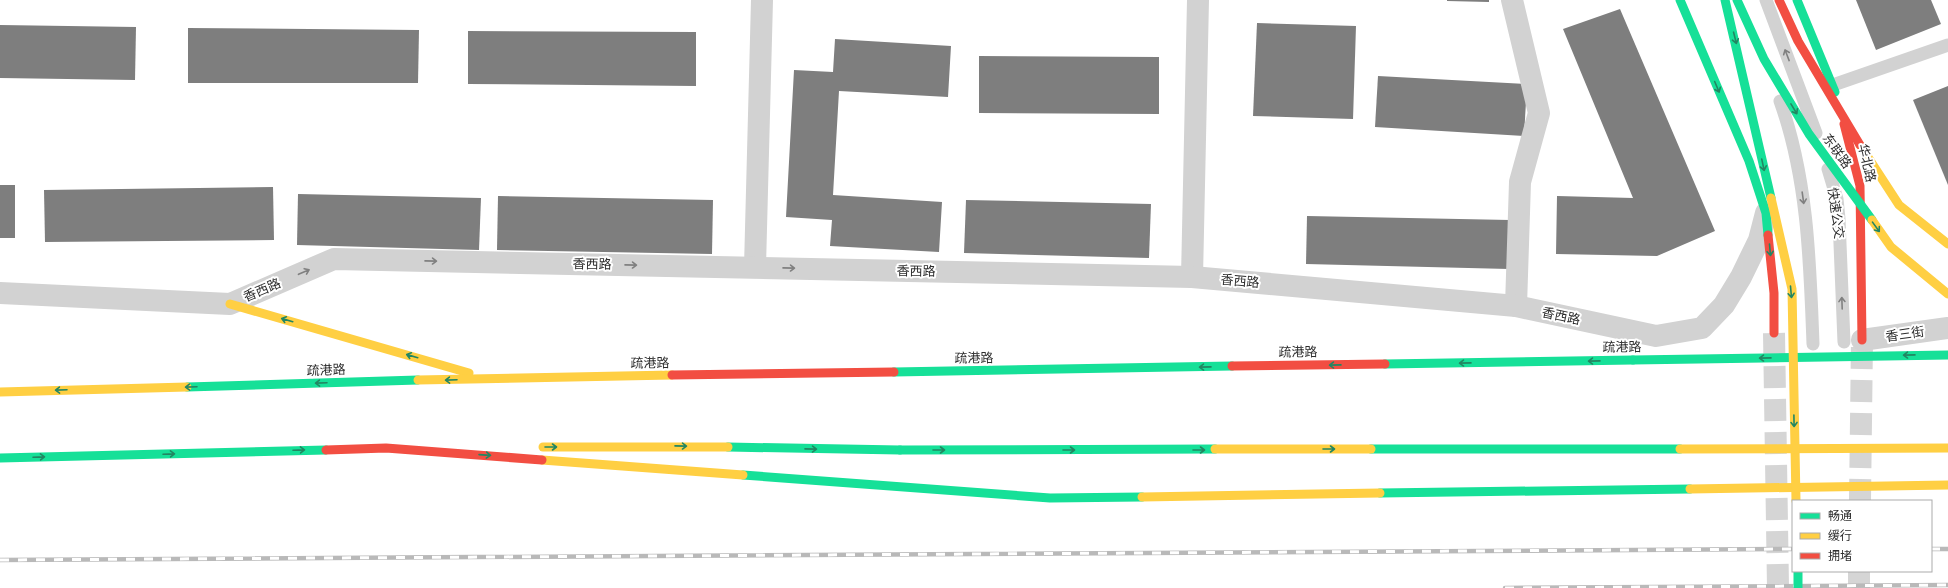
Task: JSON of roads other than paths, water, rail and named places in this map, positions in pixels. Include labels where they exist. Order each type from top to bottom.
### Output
[{"type":"main road","points":[[1680,0],[1749,161],[1766,213],[1774,293],[1774,333]]},
{"type":"main road","points":[[1725,0],[1792,289],[1796,500]]},
{"type":"main road","name":"东联路","points":[[1737,0],[1764,59],[1808,134],[1891,247],[1948,294]]},
{"type":"main road","name":"东联路","points":[[1779,0],[1802,48],[1838,110],[1900,205],[1948,244]]},
{"type":"main road","name":"华北路","points":[[1797,0],[1833,85],[1860,186],[1853,341]]},
{"type":"main road","points":[[230,304],[490,378]]},
{"type":"main road","name":"疏港路","points":[[0,392],[490,378],[1948,355]]},
{"type":"main road","points":[[535,447],[660,446],[900,450],[1948,448]]},
{"type":"main road","points":[[0,458],[386,448],[496,447]]},
{"type":"main road","points":[[386,448],[1050,498],[1948,485]]},
{"type":"main road","points":[[1798,572],[1798,588]]},
{"type":"street","points":[[755,268],[762,0]]},
{"type":"street","points":[[1192,277],[1198,0]]},
{"type":"street","points":[[1512,0],[1539,112],[1520,182],[1516,306]]},
{"type":"street","name":"香西路","points":[[0,293],[230,304],[334,259],[1192,277],[1516,306],[1656,336],[1702,328],[1724,305],[1741,277],[1759,240],[1766,213]]},
{"type":"street","name":"香三街","points":[[1853,341],[1948,328]]},
{"type":"lane","points":[[1744,0],[1788,121],[1801,185],[1809,244],[1813,344]]},
{"type":"lane","name":"快速公交","points":[[1766,0],[1810,113],[1837,200],[1853,341]]},
{"type":"lane","points":[[1833,85],[1948,45]]},
{"type":"tunnel","points":[[1774,333],[1778,588]]},
{"type":"tunnel","points":[[1860,500],[1862,340]]},
{"type":"tunnel","points":[[1859,572],[1859,588]]},
{"type":"railway","points":[[0,560],[1792,549]]},
{"type":"railway","points":[[1932,549],[1948,549]]},
{"type":"railway","points":[[1505,588],[1948,585]]}]
